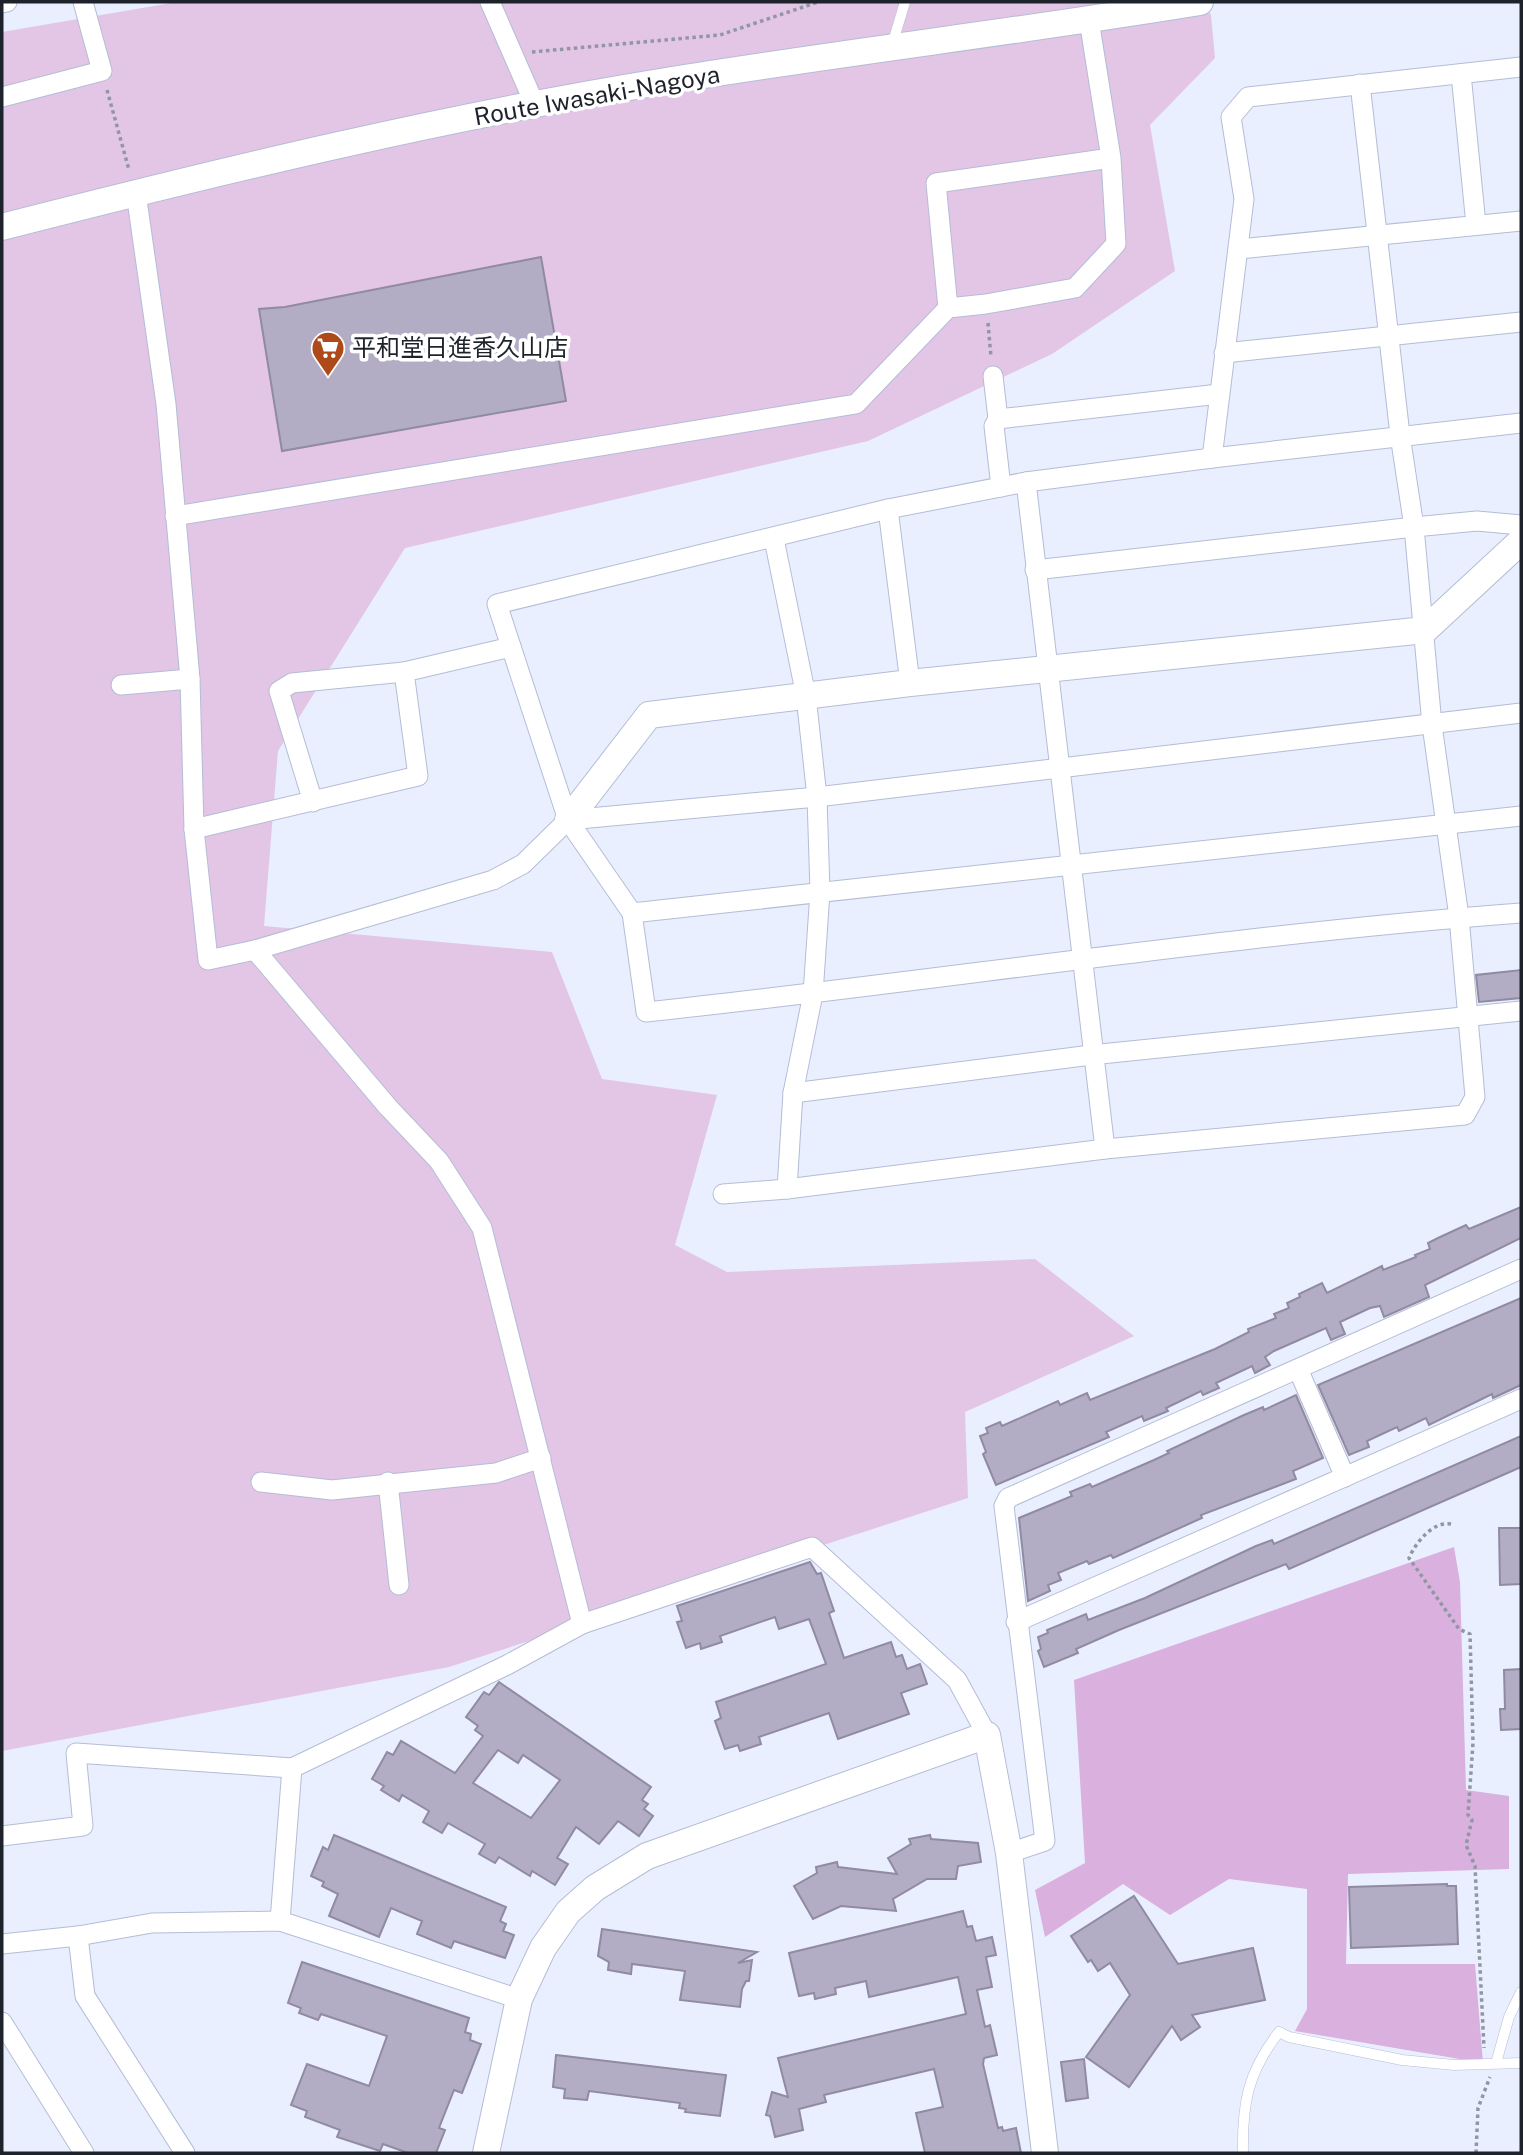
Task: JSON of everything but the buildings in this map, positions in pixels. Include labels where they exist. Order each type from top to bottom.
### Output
[{"type":"street","points":[[2,97],[102,71],[83,2]]},
{"type":"street","points":[[490,2],[535,105]]},
{"type":"street","name":"Route Iwasaki-Nagoya","points":[[2,227],[219,171],[535,105],[665,81],[1200,2]]},
{"type":"street","points":[[175,516],[856,404],[948,308],[1075,288],[1116,244],[1111,158],[1089,20]]},
{"type":"street","points":[[1212,458],[1244,199],[1231,117],[1248,97],[1521,67]]},
{"type":"street","points":[[1461,74],[1476,225]]},
{"type":"street","points":[[723,1194],[786,1189],[1105,1149],[1465,1115],[1475,1097],[1459,917],[1433,725],[1414,527],[1400,435],[1360,85]]},
{"type":"street","points":[[948,308],[936,183],[1111,158]]},
{"type":"street","points":[[136,193],[166,404],[190,679],[194,829],[208,960],[256,950],[493,880],[523,864],[568,820],[649,715],[910,683],[1425,630],[1521,541]]},
{"type":"street","points":[[1239,249],[1521,221]]},
{"type":"street","points":[[1224,353],[1521,322]]},
{"type":"street","points":[[993,376],[998,419],[994,426],[1001,487]]},
{"type":"street","points":[[998,419],[1219,394]]},
{"type":"street","points":[[1521,423],[1400,435],[1026,482],[888,509],[774,539],[497,604],[568,820],[632,913],[646,1012],[813,994],[1082,958],[1459,917],[1521,913]]},
{"type":"street","points":[[1026,482],[1061,766],[1091,1055],[1105,1149]]},
{"type":"street","points":[[888,509],[910,683]]},
{"type":"street","points":[[1035,569],[1414,527],[1477,522],[1521,524]]},
{"type":"street","points":[[774,539],[806,696],[817,797],[820,892],[813,994],[793,1093],[786,1189]]},
{"type":"street","points":[[313,802],[279,691],[292,683],[404,672],[511,647]]},
{"type":"street","points":[[194,829],[418,776],[404,672]]},
{"type":"street","points":[[121,685],[190,679]]},
{"type":"street","points":[[568,820],[817,797],[1521,713]]},
{"type":"street","points":[[632,913],[1070,863],[1521,816]]},
{"type":"street","points":[[256,950],[388,1107],[439,1161],[482,1228],[582,1624]]},
{"type":"street","points":[[793,1093],[1091,1055],[1521,1011]]},
{"type":"street","points":[[1009,1853],[1045,1841],[1016,1622],[1004,1506],[1008,1498],[1521,1269]]},
{"type":"street","points":[[1298,1369],[1345,1477]]},
{"type":"street","points":[[1016,1622],[1521,1399]]},
{"type":"street","points":[[261,1482],[332,1490],[388,1482],[496,1473],[541,1458]]},
{"type":"street","points":[[388,1482],[399,1585]]},
{"type":"street","points":[[2,1836],[83,1826],[76,1753],[292,1768],[507,1665],[582,1624],[812,1547],[957,1680],[987,1735],[1009,1853],[1045,2153]]},
{"type":"street","points":[[486,2153],[519,1998],[543,1948],[568,1912],[594,1888],[647,1856],[987,1735]]},
{"type":"street","points":[[281,1921],[292,1768]]},
{"type":"street","points":[[2,1944],[78,1936],[152,1923],[281,1921],[519,1998]]},
{"type":"street","points":[[78,1936],[85,1996],[185,2153]]},
{"type":"street","points":[[2,2022],[84,2153]]},
{"type":"lane","points":[[892,47],[905,2]]},
{"type":"lane","points":[[1491,2064],[1508,2017],[1521,1992]]},
{"type":"lane","points":[[1243,2153],[1242,2132],[1251,2075],[1260,2057],[1279,2032],[1289,2038],[1402,2060],[1521,2063]]},
{"type":"path","points":[[513,54],[720,35],[818,2]]},
{"type":"path","points":[[102,71],[136,193]]},
{"type":"path","points":[[986,304],[993,376]]},
{"type":"path","points":[[1451,1524],[1443,1522],[1432,1528],[1414,1548],[1409,1558],[1459,1629],[1470,1634],[1473,1743],[1468,1815],[1472,1820],[1466,1845],[1475,1866],[1481,2022],[1491,2064],[1478,2108],[1476,2153]]},
{"type":"shaded area","points":[[177,2],[1203,2],[1211,15],[1215,58],[1150,125],[1175,271],[1052,354],[868,441],[405,548],[278,751],[264,926],[552,952],[602,1079],[717,1095],[675,1245],[727,1272],[1035,1259],[1134,1336],[965,1412],[968,1498],[449,1667],[2,1751],[2,32]]},
{"type":"shaded area","points":[[1454,1547],[1460,1582],[1466,1790],[1509,1796],[1509,1869],[1348,1874],[1346,1964],[1475,1964],[1483,2063],[1295,2031],[1307,2009],[1307,1889],[1229,1879],[1170,1915],[1123,1884],[1045,1937],[1035,1890],[1085,1863],[1074,1680]]},
{"type":"place","name":"平和堂日進香久山店","points":[[328,378]]}]
